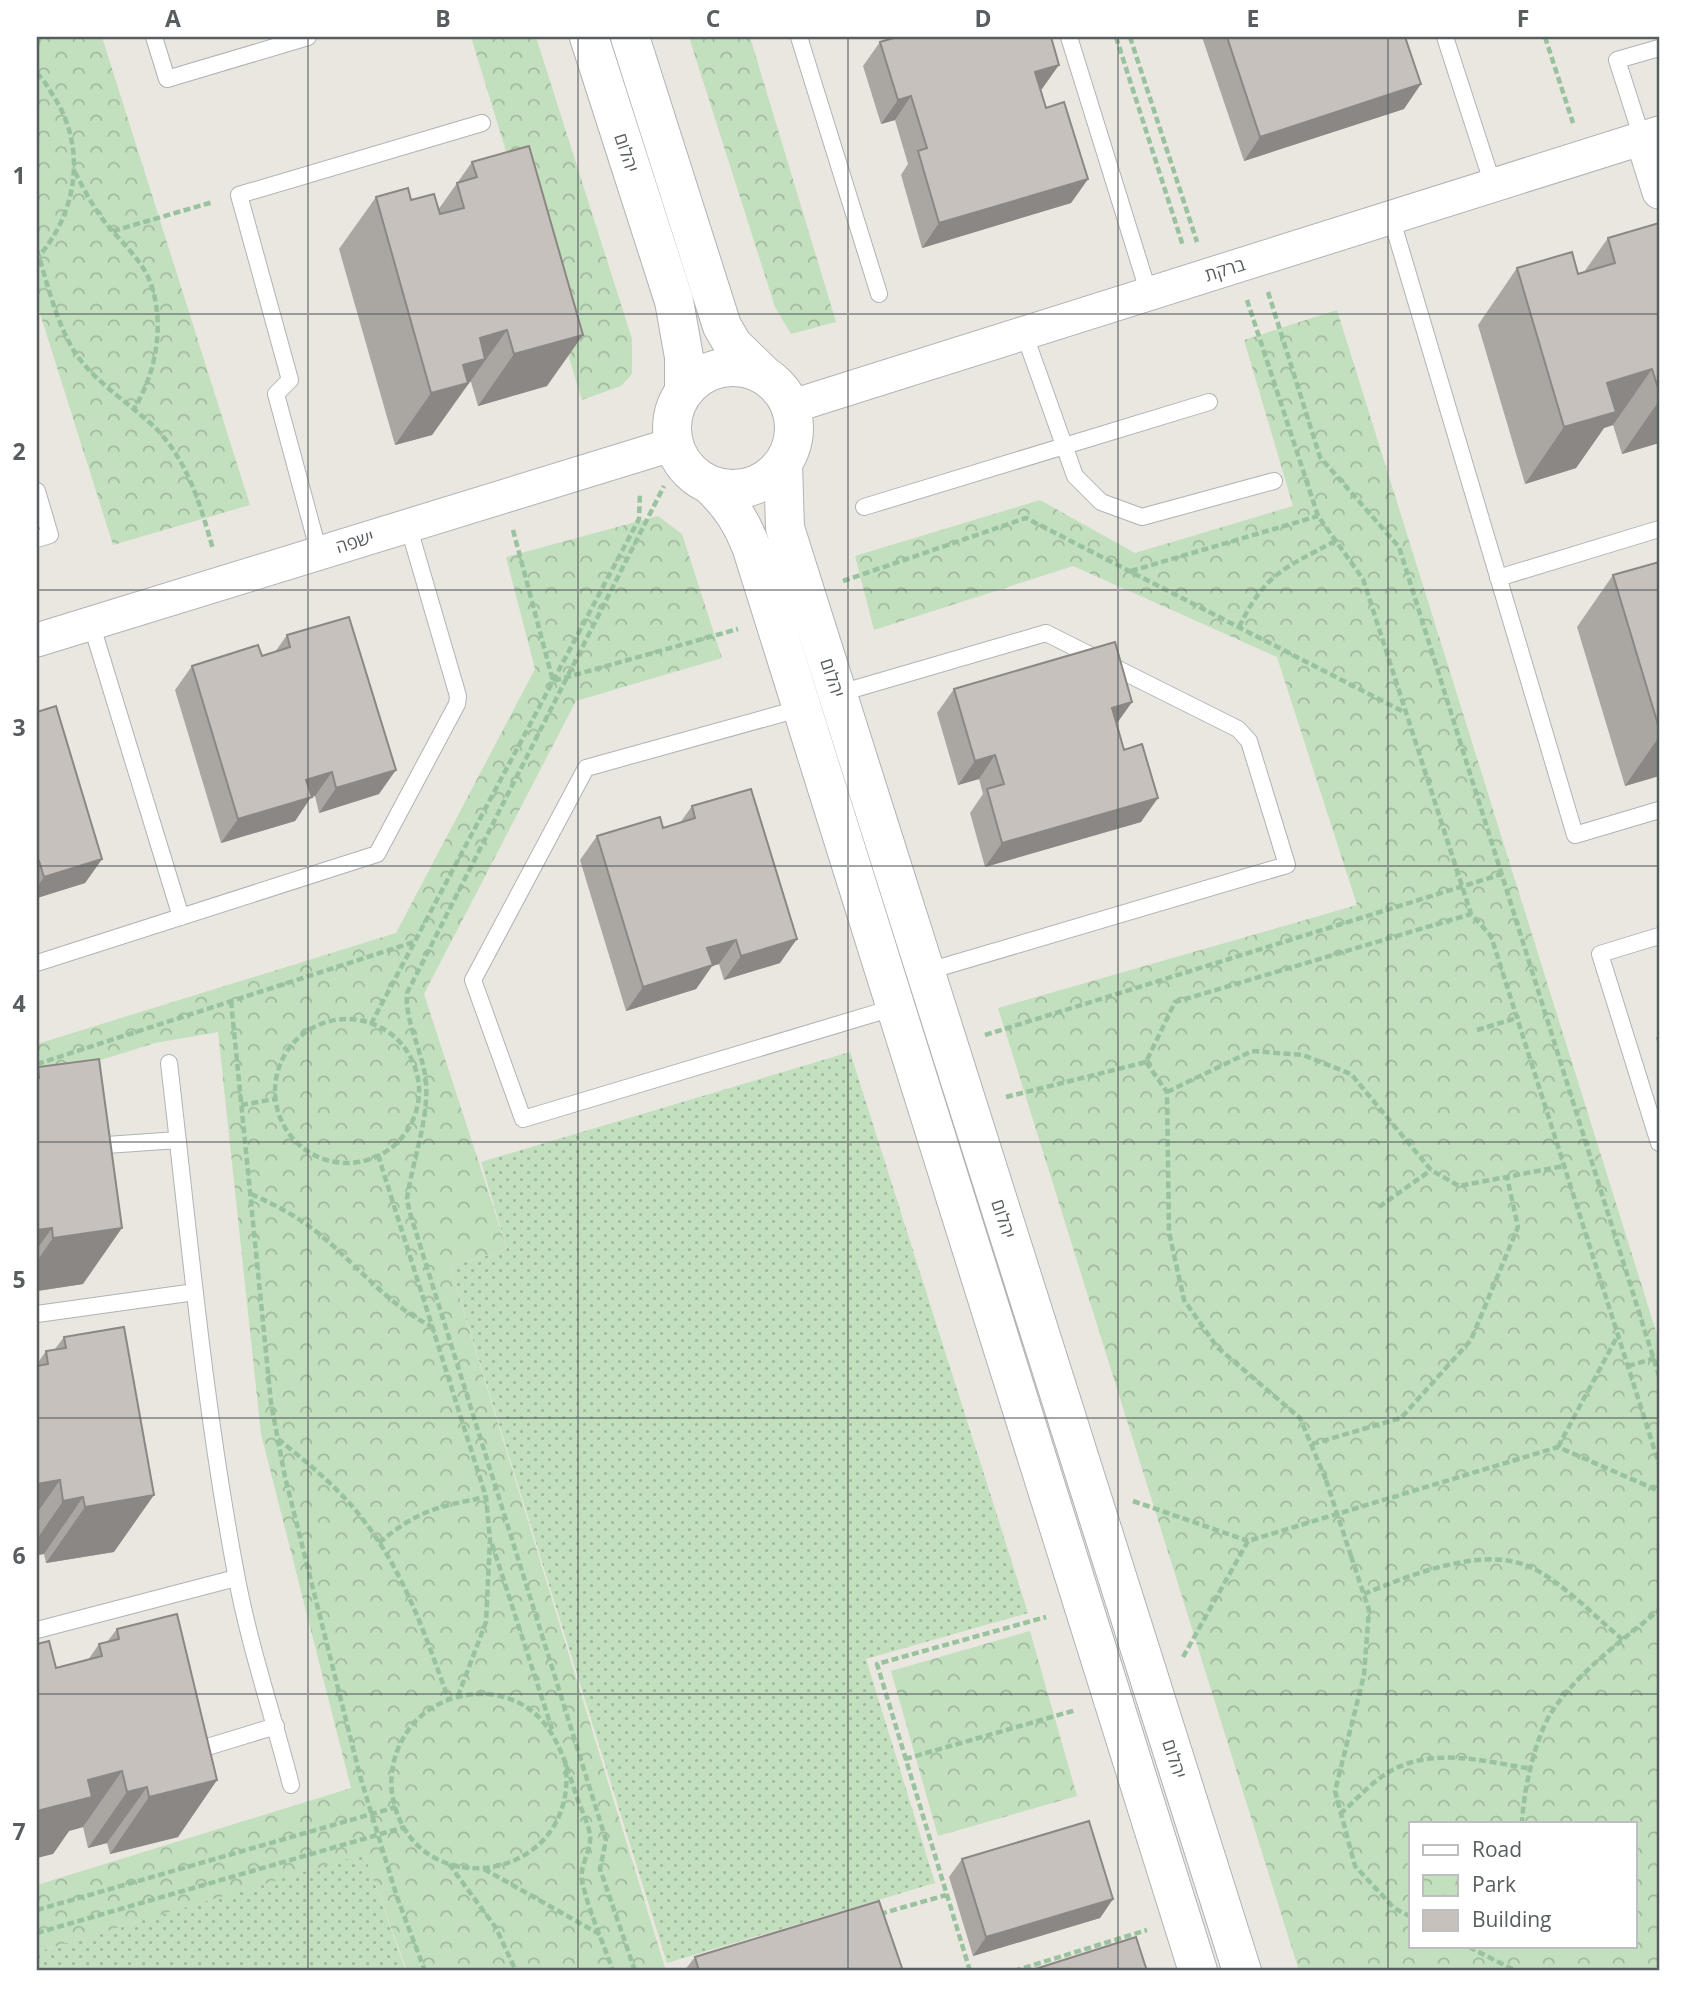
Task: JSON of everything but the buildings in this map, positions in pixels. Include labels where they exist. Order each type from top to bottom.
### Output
[{"type":"street","name":"יהלום","points":[[589,37],[674,301],[684,358],[684,392]]},
{"type":"street","points":[[630,37],[722,326],[733,345],[777,386],[790,407],[794,433],[783,463],[769,478],[750,486],[730,489],[710,485]]},
{"type":"street","points":[[1651,135],[1659,192]]},
{"type":"street","name":"ברקת","points":[[790,407],[1651,135]]},
{"type":"street","points":[[764,375],[729,367],[696,379],[684,392],[665,452],[710,485],[728,502],[741,520],[1198,1971]]},
{"type":"street","name":"ישפה","points":[[37,640],[504,495],[665,452]]},
{"type":"street","name":"יהלום","points":[[783,463],[785,528],[1242,1971]]},
{"type":"lane","points":[[154,37],[167,79],[308,37]]},
{"type":"lane","points":[[799,37],[879,294]]},
{"type":"lane","points":[[1069,37],[1149,293]]},
{"type":"lane","points":[[1445,37],[1493,185]]},
{"type":"lane","points":[[1651,135],[1617,60],[1659,48]]},
{"type":"lane","points":[[319,553],[276,394],[290,380],[239,195],[482,123]]},
{"type":"lane","points":[[1391,218],[1575,835],[1659,810]]},
{"type":"lane","points":[[1024,333],[1075,476],[1101,502],[1142,517],[1274,481]]},
{"type":"lane","points":[[864,507],[1209,402]]},
{"type":"lane","points":[[37,491],[50,535],[37,539]]},
{"type":"lane","points":[[37,963],[377,854],[457,704],[458,696],[408,525]]},
{"type":"lane","points":[[1498,578],[1659,529]]},
{"type":"lane","points":[[91,623],[181,917]]},
{"type":"lane","points":[[837,694],[1046,633],[1238,729],[1249,741],[1287,865],[925,972]]},
{"type":"lane","points":[[802,708],[586,768],[473,980],[523,1119],[896,1007]]},
{"type":"lane","points":[[1659,936],[1600,954],[1659,1143]]},
{"type":"lane","points":[[169,1063],[205,1388],[236,1578],[291,1785]]},
{"type":"lane","points":[[72,1147],[178,1140]]},
{"type":"lane","points":[[37,1314],[195,1292]]},
{"type":"lane","points":[[37,1630],[236,1578]]},
{"type":"lane","points":[[175,1757],[276,1726]]},
{"type":"path","points":[[37,45],[40,37]]},
{"type":"path","points":[[1116,37],[1223,270],[1320,457],[1399,547],[1657,1358],[1659,1376]]},
{"type":"path","points":[[1130,37],[1318,516],[1363,579],[1471,914],[1491,936],[1659,1464]]},
{"type":"path","points":[[1545,37],[1584,157]]},
{"type":"path","points":[[37,73],[62,111],[74,141],[75,172],[72,194],[60,226],[39,257]]},
{"type":"path","points":[[75,172],[99,215],[131,251],[150,282],[156,310],[155,364],[147,388],[134,409]]},
{"type":"path","points":[[113,231],[239,195]]},
{"type":"path","points":[[37,250],[57,312],[75,352],[89,369],[166,441],[186,467],[198,495],[222,582]]},
{"type":"path","points":[[635,1971],[600,1869],[606,1840],[407,1199],[424,1112],[426,1084],[421,1056],[407,1016],[407,993],[565,677],[665,452]]},
{"type":"path","points":[[371,1024],[639,519],[665,452]]},
{"type":"path","points":[[504,495],[553,681]]},
{"type":"path","points":[[1130,571],[1318,516]]},
{"type":"path","points":[[806,594],[1026,518],[1406,713]]},
{"type":"path","points":[[1239,627],[1253,598],[1274,575],[1335,541]]},
{"type":"path","points":[[553,681],[774,618]]},
{"type":"path","points":[[949,1046],[1502,874]]},
{"type":"path","points":[[1146,1062],[1175,1002],[1471,914]]},
{"type":"path","points":[[37,1064],[415,942]]},
{"type":"path","points":[[231,1001],[271,1403],[277,1438],[372,1814],[425,1971]]},
{"type":"path","points":[[1477,1030],[1517,1018]]},
{"type":"path","points":[[344,1019],[371,1024],[395,1037],[404,1048],[416,1074],[418,1088],[414,1115],[400,1139],[378,1155],[364,1161],[335,1162],[309,1152],[289,1134],[275,1100],[279,1066],[285,1054],[303,1033],[315,1026],[344,1019]]},
{"type":"path","points":[[1167,1092],[1252,1051],[1303,1055],[1351,1074],[1431,1170],[1460,1186],[1564,1166]]},
{"type":"path","points":[[1146,1062],[1167,1092],[1169,1232],[1184,1300],[1217,1347],[1300,1418],[1326,1480],[1369,1610],[1364,1675],[1335,1791],[1355,1866],[1394,1908],[1409,1916]]},
{"type":"path","points":[[968,1107],[1146,1062]]},
{"type":"path","points":[[241,1105],[275,1100]]},
{"type":"path","points":[[378,1155],[486,1497],[490,1540],[486,1622],[458,1696]]},
{"type":"path","points":[[1379,1207],[1431,1170]]},
{"type":"path","points":[[1312,1444],[1401,1418],[1471,1340],[1518,1227],[1507,1177]]},
{"type":"path","points":[[250,1194],[284,1209],[313,1230],[408,1315],[433,1327]]},
{"type":"path","points":[[1558,1447],[1618,1335]]},
{"type":"path","points":[[1628,1366],[1657,1358]]},
{"type":"path","points":[[277,1438],[302,1458],[364,1520],[395,1568],[419,1618],[449,1700]]},
{"type":"path","points":[[1087,1485],[1248,1541],[1558,1447],[1659,1491]]},
{"type":"path","points":[[379,1543],[408,1519],[433,1508],[486,1497]]},
{"type":"path","points":[[490,1540],[590,1836],[581,1878],[614,1971]]},
{"type":"path","points":[[1157,1704],[1248,1541]]},
{"type":"path","points":[[1364,1594],[1408,1576],[1473,1559],[1524,1564],[1551,1580],[1623,1640]]},
{"type":"path","points":[[970,1971],[877,1664],[1084,1606]]},
{"type":"path","points":[[1522,1822],[1532,1769],[1552,1711],[1590,1668],[1659,1610]]},
{"type":"path","points":[[516,1971],[496,1928],[449,1864],[421,1847],[405,1827],[396,1807],[392,1768],[404,1737],[427,1711],[458,1696],[476,1694],[510,1699],[539,1716],[555,1737]]},
{"type":"path","points":[[905,1759],[1113,1700]]},
{"type":"path","points":[[1340,1814],[1382,1776],[1416,1760],[1448,1756],[1532,1769]]},
{"type":"path","points":[[483,1869],[517,1860],[532,1851],[550,1833],[563,1811],[566,1795],[565,1760]]},
{"type":"path","points":[[37,1910],[396,1807]]},
{"type":"path","points":[[37,1933],[405,1827]]},
{"type":"path","points":[[449,1864],[483,1869],[601,1934]]},
{"type":"path","points":[[883,1926],[880,1914],[946,1895]]},
{"type":"path","points":[[1014,1971],[1182,1920]]},
{"type":"path","points":[[1471,1948],[1516,1971]]},
{"type":"green space","points":[[37,37],[102,37],[250,505],[113,545],[37,304]]},
{"type":"green space","points":[[471,37],[536,37],[632,339],[632,374],[621,386],[582,400]]},
{"type":"green space","points":[[689,37],[750,37],[836,322],[791,334],[775,307]]},
{"type":"green space","points":[[1337,310],[1659,1341],[1659,1971],[1299,1971],[998,1008],[1357,905],[1277,657],[1073,566],[874,630],[855,556],[1040,500],[1135,553],[1293,506],[1244,340]]},
{"type":"green space","points":[[658,516],[682,534],[722,658],[576,701],[424,994],[507,1249],[450,1267],[666,1971],[407,1971],[364,1854],[37,1952],[37,1885],[351,1788],[261,1434],[218,1032],[155,1043],[37,1080],[37,1044],[396,933],[535,669],[506,557]]},
{"type":"green space","points":[[850,1052],[1028,1613],[866,1659],[935,1883],[667,1963],[450,1267],[507,1249],[481,1162]]},
{"type":"green space","points":[[1030,1631],[1077,1796],[938,1836],[891,1671]]},
{"type":"green space","points":[[364,1853],[406,1971],[37,1971],[37,1952]]}]
